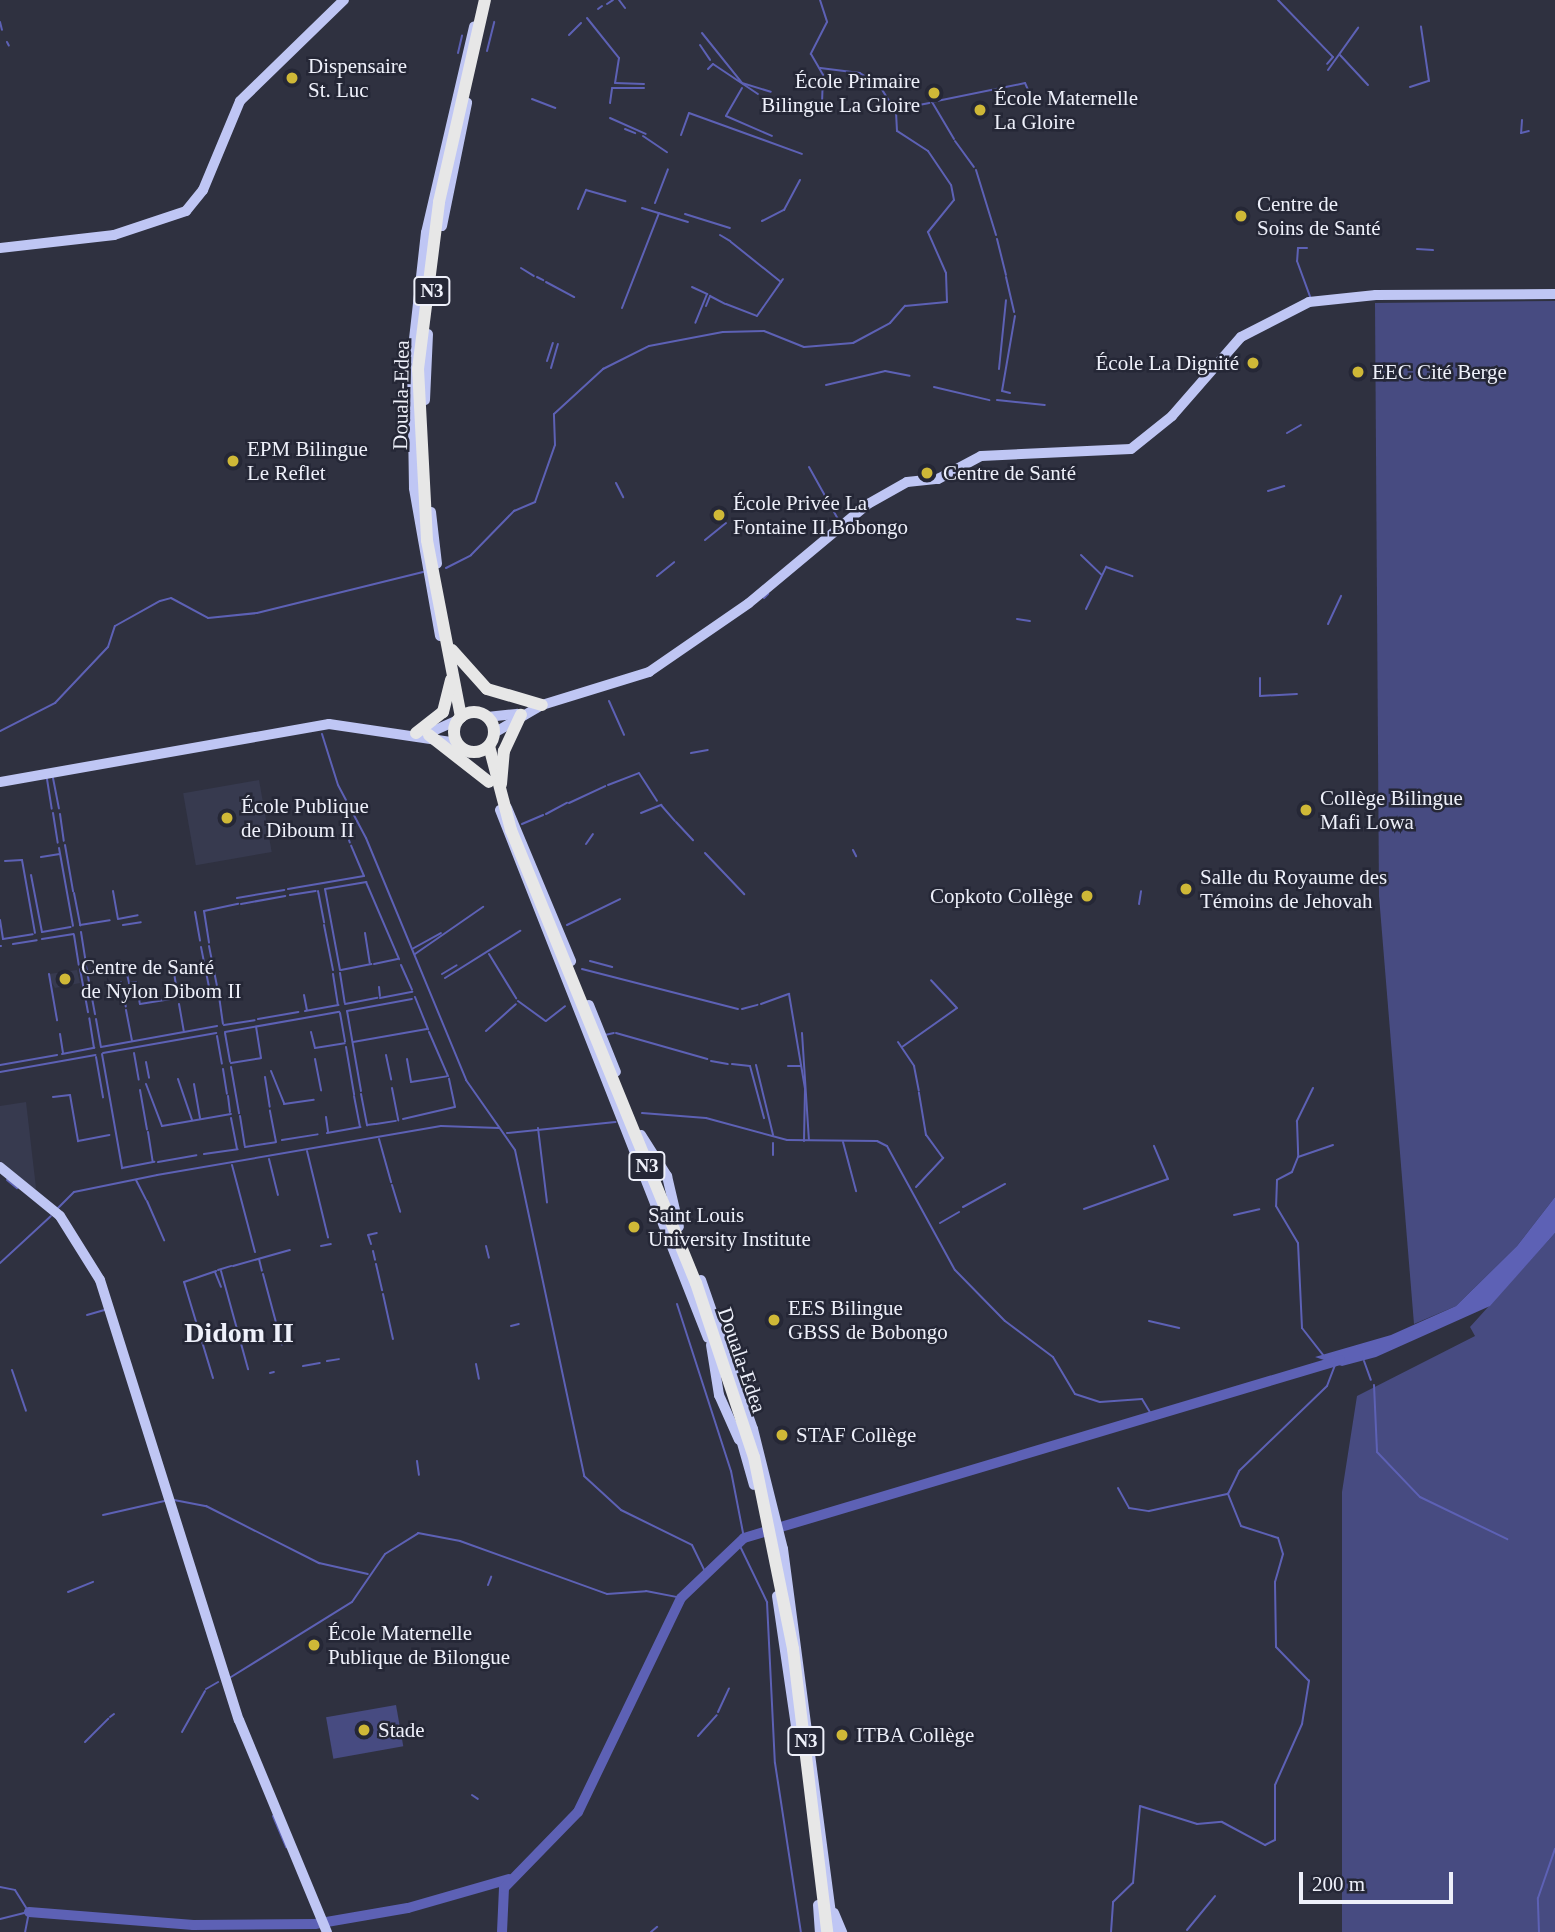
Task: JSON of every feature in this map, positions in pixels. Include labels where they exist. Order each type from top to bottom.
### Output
[{"type":"highway","name":"Douala-Edea","points":[[460,719],[421,486],[418,369],[430,253],[468,75],[478,13],[485,0]]},
{"type":"highway","name":"Douala-Edea","points":[[446,635],[482,715]]},
{"type":"highway","points":[[452,650],[487,689],[542,705]]},
{"type":"highway","points":[[452,673],[443,712],[423,734],[489,782]]},
{"type":"highway","points":[[502,805],[502,758],[523,714]]},
{"type":"highway","points":[[460,719],[482,715]]},
{"type":"highway","name":"N3","points":[[482,715],[494,733]]},
{"type":"highway","name":"N3","points":[[460,719],[458,743],[471,752]]},
{"type":"highway","points":[[471,752],[489,746],[494,733]]},
{"type":"highway","name":"Douala-Edea","points":[[489,746],[502,805],[511,830],[696,1283],[766,1508],[815,1805],[827,1932]]},
{"type":"highway","name":"Douala-Edea","points":[[471,752],[502,805]]},
{"type":"main road","points":[[0,248],[114,235],[187,211],[204,190],[240,101],[344,0]]},
{"type":"main road","name":"N3","points":[[452,673],[424,563],[414,488],[412,357],[435,191],[478,13]]},
{"type":"main road","name":"N3","points":[[452,650],[430,505],[426,365],[436,261],[478,13]]},
{"type":"main road","points":[[494,733],[542,705],[649,673],[749,603],[868,504],[907,482],[938,479],[981,456],[1131,449],[1172,416],[1241,337],[1309,302],[1376,295],[1555,294]]},
{"type":"main road","points":[[482,715],[523,714]]},
{"type":"main road","points":[[423,734],[460,719]]},
{"type":"main road","points":[[0,782],[307,726],[423,734],[458,743]]},
{"type":"main road","points":[[502,805],[516,822],[730,1361],[766,1508]]},
{"type":"main road","points":[[502,805],[711,1345],[766,1508]]},
{"type":"main road","points":[[0,1167],[57,1213],[100,1280],[239,1720],[327,1930]]},
{"type":"main road","points":[[775,1551],[833,1932]]},
{"type":"main road","points":[[775,1551],[820,1932]]},
{"type":"main road","points":[[830,1904],[842,1932]]},
{"type":"shaded area","points":[[1555,301],[1555,1197],[1517,1246],[1456,1306],[1414,1324],[1379,896],[1375,303]]},
{"type":"shaded area","name":"École Publique de Diboum II","points":[[259,780],[272,852],[196,865],[183,793]]},
{"type":"shaded area","name":"Centre de Santé de Nylon Dibom II","points":[[77,970],[80,983],[55,988],[49,974]]},
{"type":"shaded area","points":[[26,1102],[36,1188],[31,1193],[0,1168],[0,1106]]},
{"type":"shaded area","points":[[1555,1197],[1555,1233],[1490,1306],[1376,1357],[1342,1366],[1315,1357],[1391,1335],[1456,1306],[1517,1246]]},
{"type":"shaded area","points":[[1555,1233],[1555,1932],[1342,1932],[1342,1492],[1357,1396],[1475,1336],[1470,1327]]},
{"type":"shaded area","name":"Stade","points":[[396,1705],[403,1746],[333,1759],[326,1717]]},
{"type":"waterway","points":[[607,4],[613,0]]},
{"type":"waterway","points":[[619,0],[625,8]]},
{"type":"waterway","points":[[820,0],[827,22],[811,54],[823,75],[822,107]]},
{"type":"waterway","points":[[1278,0],[1333,57],[1327,64]]},
{"type":"waterway","points":[[598,9],[602,6]]},
{"type":"waterway","points":[[587,18],[619,58],[615,83],[644,84]]},
{"type":"waterway","points":[[0,22],[2,30]]},
{"type":"waterway","points":[[487,51],[494,22]]},
{"type":"waterway","points":[[569,35],[581,23]]},
{"type":"waterway","points":[[1410,87],[1429,81],[1421,27]]},
{"type":"waterway","points":[[1328,70],[1358,28]]},
{"type":"waterway","points":[[702,33],[742,83],[771,92]]},
{"type":"waterway","points":[[458,53],[462,35]]},
{"type":"waterway","points":[[7,42],[9,46]]},
{"type":"waterway","points":[[700,45],[710,60]]},
{"type":"waterway","points":[[1340,55],[1368,85]]},
{"type":"waterway","points":[[708,69],[713,64],[758,94]]},
{"type":"waterway","points":[[446,568],[471,555],[514,511],[535,502],[555,445],[554,414],[603,369],[649,346],[723,332],[764,331],[804,347],[853,343],[890,323],[905,306],[947,302],[946,273],[928,232],[954,200],[951,185],[928,151],[897,131],[896,112],[879,85],[860,73],[820,68]]},
{"type":"waterway","points":[[954,139],[932,102],[1025,83],[1029,92]]},
{"type":"waterway","points":[[610,103],[612,88],[644,88]]},
{"type":"waterway","points":[[742,88],[726,116],[772,136]]},
{"type":"waterway","points":[[765,97],[782,103]]},
{"type":"waterway","points":[[532,99],[555,108]]},
{"type":"waterway","points":[[898,109],[929,103]]},
{"type":"waterway","points":[[681,135],[689,113],[802,154]]},
{"type":"waterway","points":[[610,118],[646,134]]},
{"type":"waterway","points":[[1522,120],[1521,133],[1529,131]]},
{"type":"waterway","points":[[625,129],[635,133]]},
{"type":"waterway","points":[[643,136],[667,152]]},
{"type":"waterway","points":[[955,141],[974,167]]},
{"type":"waterway","points":[[655,203],[668,169]]},
{"type":"waterway","points":[[976,170],[996,235]]},
{"type":"waterway","points":[[762,221],[784,210],[800,180]]},
{"type":"waterway","points":[[578,209],[586,190],[625,201]]},
{"type":"waterway","points":[[642,208],[688,222]]},
{"type":"waterway","points":[[622,308],[659,213]]},
{"type":"waterway","points":[[685,214],[730,228]]},
{"type":"waterway","points":[[720,235],[730,241]]},
{"type":"waterway","points":[[997,239],[1006,275]]},
{"type":"waterway","points":[[731,242],[781,282]]},
{"type":"waterway","points":[[1307,248],[1298,248],[1297,261],[1311,299]]},
{"type":"waterway","points":[[1417,249],[1433,250]]},
{"type":"waterway","points":[[521,268],[534,276]]},
{"type":"waterway","points":[[537,277],[543,280]]},
{"type":"waterway","points":[[1006,277],[1014,312]]},
{"type":"waterway","points":[[726,304],[757,316],[783,279]]},
{"type":"waterway","points":[[546,282],[574,297]]},
{"type":"waterway","points":[[692,287],[707,294],[695,323]]},
{"type":"waterway","points":[[706,306],[710,296],[725,304]]},
{"type":"waterway","points":[[999,369],[1006,300]]},
{"type":"waterway","points":[[1010,393],[1002,391],[1015,316]]},
{"type":"waterway","points":[[547,361],[553,343]]},
{"type":"waterway","points":[[551,368],[558,344]]},
{"type":"waterway","points":[[826,385],[885,371],[910,376]]},
{"type":"waterway","points":[[934,387],[989,400]]},
{"type":"waterway","points":[[997,400],[1045,405]]},
{"type":"waterway","points":[[1287,433],[1301,425]]},
{"type":"waterway","points":[[809,467],[839,521]]},
{"type":"waterway","points":[[616,483],[623,497]]},
{"type":"waterway","points":[[1268,491],[1284,486]]},
{"type":"waterway","points":[[705,540],[726,523]]},
{"type":"waterway","points":[[1081,555],[1102,575]]},
{"type":"waterway","points":[[657,576],[674,562]]},
{"type":"waterway","points":[[1086,609],[1106,567],[1132,576]]},
{"type":"waterway","points":[[0,731],[55,703],[108,647],[115,626],[160,601],[171,598],[208,618],[257,613],[423,572]]},
{"type":"waterway","points":[[764,598],[768,594]]},
{"type":"waterway","points":[[1328,624],[1341,596]]},
{"type":"waterway","points":[[1017,619],[1030,621]]},
{"type":"waterway","points":[[1260,678],[1260,696],[1297,694]]},
{"type":"waterway","points":[[609,701],[624,735]]},
{"type":"waterway","points":[[322,734],[338,785],[366,838],[466,1080],[515,1150],[584,1476],[621,1510],[692,1545],[704,1570]]},
{"type":"waterway","points":[[691,753],[708,750]]},
{"type":"waterway","points":[[608,785],[639,773],[657,801]]},
{"type":"waterway","points":[[53,778],[59,808]]},
{"type":"waterway","points":[[47,779],[52,809]]},
{"type":"waterway","points":[[569,803],[605,786]]},
{"type":"waterway","points":[[546,814],[567,803]]},
{"type":"waterway","points":[[641,813],[661,805],[675,821]]},
{"type":"waterway","points":[[53,813],[58,843]]},
{"type":"waterway","points":[[60,814],[64,841]]},
{"type":"waterway","points":[[522,824],[543,815]]},
{"type":"waterway","points":[[676,822],[693,840]]},
{"type":"waterway","points":[[347,834],[350,843]]},
{"type":"waterway","points":[[586,844],[593,834]]},
{"type":"waterway","points":[[65,845],[73,891]]},
{"type":"waterway","points":[[288,889],[364,876],[351,846]]},
{"type":"waterway","points":[[59,848],[73,926]]},
{"type":"waterway","points":[[853,850],[856,856]]},
{"type":"waterway","points":[[705,853],[744,894]]},
{"type":"waterway","points":[[41,857],[60,854]]},
{"type":"waterway","points":[[5,861],[22,860],[35,933]]},
{"type":"waterway","points":[[31,875],[42,932]]},
{"type":"waterway","points":[[340,970],[325,889],[366,882],[399,959]]},
{"type":"waterway","points":[[237,898],[284,890]]},
{"type":"waterway","points":[[113,891],[118,919]]},
{"type":"waterway","points":[[290,895],[316,891]]},
{"type":"waterway","points":[[318,891],[324,922]]},
{"type":"waterway","points":[[1139,904],[1141,891]]},
{"type":"waterway","points":[[74,893],[80,925]]},
{"type":"waterway","points":[[241,904],[285,896]]},
{"type":"waterway","points":[[567,925],[620,899]]},
{"type":"waterway","points":[[204,911],[238,904]]},
{"type":"waterway","points":[[415,954],[483,907]]},
{"type":"waterway","points":[[204,911],[209,943]]},
{"type":"waterway","points":[[195,912],[200,941]]},
{"type":"waterway","points":[[118,919],[138,915]]},
{"type":"waterway","points":[[0,920],[3,939]]},
{"type":"waterway","points":[[80,925],[110,920]]},
{"type":"waterway","points":[[123,925],[141,922]]},
{"type":"waterway","points":[[324,925],[333,970]]},
{"type":"waterway","points":[[42,932],[71,927]]},
{"type":"waterway","points":[[445,978],[520,931]]},
{"type":"waterway","points":[[81,932],[86,963]]},
{"type":"waterway","points":[[365,933],[370,963]]},
{"type":"waterway","points":[[412,949],[441,933]]},
{"type":"waterway","points":[[3,939],[33,934]]},
{"type":"waterway","points":[[42,939],[74,934]]},
{"type":"waterway","points":[[74,935],[79,965]]},
{"type":"waterway","points":[[13,944],[37,940]]},
{"type":"waterway","points":[[209,946],[218,991]]},
{"type":"waterway","points":[[178,998],[210,992],[201,947]]},
{"type":"waterway","points":[[489,954],[516,998]]},
{"type":"waterway","points":[[374,964],[397,959]]},
{"type":"waterway","points":[[172,960],[178,997]]},
{"type":"waterway","points":[[590,961],[612,967]]},
{"type":"waterway","points":[[341,970],[371,964]]},
{"type":"waterway","points":[[401,965],[412,990]]},
{"type":"waterway","points":[[442,974],[457,965]]},
{"type":"waterway","points":[[86,966],[95,1014]]},
{"type":"waterway","points":[[80,969],[88,1012]]},
{"type":"waterway","points":[[582,969],[738,1009]]},
{"type":"waterway","points":[[340,973],[345,1003]]},
{"type":"waterway","points":[[49,974],[57,1020]]},
{"type":"waterway","points":[[127,974],[129,983],[136,982],[140,1004],[173,999]]},
{"type":"waterway","points":[[333,974],[338,1004]]},
{"type":"waterway","points":[[902,1047],[957,1008],[931,980]]},
{"type":"waterway","points":[[121,982],[126,1007]]},
{"type":"waterway","points":[[379,987],[380,996]]},
{"type":"waterway","points":[[380,998],[412,992]]},
{"type":"waterway","points":[[761,1004],[789,994],[805,1089],[804,1141]]},
{"type":"waterway","points":[[304,995],[307,1010]]},
{"type":"waterway","points":[[219,996],[223,1024]]},
{"type":"waterway","points":[[415,997],[428,1029]]},
{"type":"waterway","points":[[345,1004],[377,998]]},
{"type":"waterway","points":[[361,1091],[347,1011],[412,999]]},
{"type":"waterway","points":[[518,1001],[546,1021],[565,1006]]},
{"type":"waterway","points":[[179,1004],[184,1031]]},
{"type":"waterway","points":[[486,1031],[516,1004]]},
{"type":"waterway","points":[[305,1011],[338,1005]]},
{"type":"waterway","points":[[742,1009],[757,1005]]},
{"type":"waterway","points":[[126,1010],[132,1040]]},
{"type":"waterway","points":[[258,1019],[298,1012]]},
{"type":"waterway","points":[[225,1032],[339,1012]]},
{"type":"waterway","points":[[340,1013],[345,1042]]},
{"type":"waterway","points":[[62,1054],[94,1048],[89,1018]]},
{"type":"waterway","points":[[96,1019],[101,1047],[217,1026]]},
{"type":"waterway","points":[[224,1025],[255,1020]]},
{"type":"waterway","points":[[231,1063],[261,1058],[256,1027]]},
{"type":"waterway","points":[[353,1042],[427,1029]]},
{"type":"waterway","points":[[311,1032],[315,1048],[345,1043]]},
{"type":"waterway","points":[[429,1032],[448,1076]]},
{"type":"waterway","points":[[103,1053],[216,1033]]},
{"type":"waterway","points":[[225,1033],[230,1062]]},
{"type":"waterway","points":[[605,1035],[614,1033]]},
{"type":"waterway","points":[[616,1033],[707,1059]]},
{"type":"waterway","points":[[802,1033],[809,1140]]},
{"type":"waterway","points":[[60,1034],[63,1053]]},
{"type":"waterway","points":[[217,1036],[222,1064]]},
{"type":"waterway","points":[[898,1042],[914,1066],[919,1091]]},
{"type":"waterway","points":[[346,1047],[354,1094]]},
{"type":"waterway","points":[[134,1053],[139,1080]]},
{"type":"waterway","points":[[102,1054],[122,1168],[154,1162]]},
{"type":"waterway","points":[[0,1065],[57,1055]]},
{"type":"waterway","points":[[0,1072],[95,1055]]},
{"type":"waterway","points":[[386,1055],[391,1079]]},
{"type":"waterway","points":[[96,1057],[103,1097]]},
{"type":"waterway","points":[[315,1059],[321,1090]]},
{"type":"waterway","points":[[407,1059],[411,1082],[447,1076]]},
{"type":"waterway","points":[[711,1061],[728,1064]]},
{"type":"waterway","points":[[146,1062],[149,1078]]},
{"type":"waterway","points":[[732,1064],[750,1066],[764,1118]]},
{"type":"waterway","points":[[756,1065],[773,1135]]},
{"type":"waterway","points":[[788,1066],[801,1066]]},
{"type":"waterway","points":[[231,1067],[239,1113]]},
{"type":"waterway","points":[[223,1069],[227,1094]]},
{"type":"waterway","points":[[271,1071],[284,1104],[314,1100]]},
{"type":"waterway","points":[[265,1077],[270,1107]]},
{"type":"waterway","points":[[178,1079],[192,1120]]},
{"type":"waterway","points":[[403,1119],[455,1107],[449,1079]]},
{"type":"waterway","points":[[146,1084],[162,1126],[231,1114]]},
{"type":"waterway","points":[[194,1084],[200,1118]]},
{"type":"waterway","points":[[392,1088],[398,1120]]},
{"type":"waterway","points":[[1313,1088],[1297,1121],[1298,1157],[1292,1172],[1277,1180],[1276,1206],[1298,1243],[1302,1328],[1324,1356]]},
{"type":"waterway","points":[[140,1090],[147,1129]]},
{"type":"waterway","points":[[916,1187],[943,1158],[926,1135],[919,1093]]},
{"type":"waterway","points":[[361,1094],[367,1125]]},
{"type":"waterway","points":[[53,1097],[70,1095],[78,1141],[109,1135]]},
{"type":"waterway","points":[[228,1096],[230,1112]]},
{"type":"waterway","points":[[354,1096],[360,1126]]},
{"type":"waterway","points":[[245,1147],[276,1142],[270,1111]]},
{"type":"waterway","points":[[642,1113],[706,1118],[787,1140],[877,1141],[887,1146],[955,1270],[1005,1321],[1053,1357],[1075,1394],[1100,1402],[1142,1399],[1151,1414]]},
{"type":"waterway","points":[[240,1116],[245,1146]]},
{"type":"waterway","points":[[326,1117],[328,1132]]},
{"type":"waterway","points":[[231,1118],[237,1148]]},
{"type":"waterway","points":[[376,1124],[396,1121]]},
{"type":"waterway","points":[[507,1133],[615,1122]]},
{"type":"waterway","points":[[367,1125],[375,1124]]},
{"type":"waterway","points":[[57,1209],[74,1192],[157,1175],[441,1126],[499,1128]]},
{"type":"waterway","points":[[327,1133],[360,1127]]},
{"type":"waterway","points":[[538,1128],[547,1202]]},
{"type":"waterway","points":[[148,1132],[153,1162]]},
{"type":"waterway","points":[[282,1140],[318,1134]]},
{"type":"waterway","points":[[379,1139],[391,1182]]},
{"type":"waterway","points":[[843,1142],[856,1191]]},
{"type":"waterway","points":[[773,1143],[773,1155]]},
{"type":"waterway","points":[[1298,1157],[1333,1145]]},
{"type":"waterway","points":[[1084,1209],[1168,1179],[1154,1146]]},
{"type":"waterway","points":[[204,1154],[238,1149]]},
{"type":"waterway","points":[[307,1151],[328,1237]]},
{"type":"waterway","points":[[158,1162],[196,1155]]},
{"type":"waterway","points":[[269,1159],[278,1195]]},
{"type":"waterway","points":[[232,1165],[255,1252]]},
{"type":"waterway","points":[[7,1180],[17,1188]]},
{"type":"waterway","points":[[136,1180],[146,1200]]},
{"type":"waterway","points":[[963,1207],[1005,1184]]},
{"type":"waterway","points":[[392,1185],[400,1212]]},
{"type":"waterway","points":[[147,1201],[164,1240]]},
{"type":"waterway","points":[[1234,1215],[1259,1209]]},
{"type":"waterway","points":[[940,1223],[959,1212]]},
{"type":"waterway","points":[[0,1263],[51,1216]]},
{"type":"waterway","points":[[371,1244],[368,1235],[377,1233]]},
{"type":"waterway","points":[[321,1246],[331,1244]]},
{"type":"waterway","points":[[486,1246],[489,1258]]},
{"type":"waterway","points":[[233,1266],[290,1250]]},
{"type":"waterway","points":[[373,1251],[375,1260]]},
{"type":"waterway","points":[[259,1259],[262,1271]]},
{"type":"waterway","points":[[376,1264],[382,1290]]},
{"type":"waterway","points":[[218,1270],[231,1266]]},
{"type":"waterway","points":[[213,1378],[184,1282],[216,1271]]},
{"type":"waterway","points":[[221,1271],[248,1369]]},
{"type":"waterway","points":[[215,1272],[221,1287]]},
{"type":"waterway","points":[[263,1274],[282,1345]]},
{"type":"waterway","points":[[383,1294],[393,1339]]},
{"type":"waterway","points":[[677,1304],[731,1471],[744,1538]]},
{"type":"waterway","points":[[87,1315],[105,1310]]},
{"type":"waterway","points":[[1149,1321],[1179,1328]]},
{"type":"waterway","points":[[511,1326],[519,1324]]},
{"type":"waterway","points":[[327,1361],[339,1359]]},
{"type":"waterway","points":[[502,1932],[504,1888],[578,1812],[681,1598],[744,1538],[1340,1360]]},
{"type":"waterway","points":[[1364,1361],[1371,1380]]},
{"type":"waterway","points":[[1111,1932],[1113,1902],[1133,1883],[1140,1806],[1197,1824],[1222,1822],[1265,1845],[1275,1840],[1275,1785],[1302,1724],[1309,1681],[1276,1647],[1275,1582],[1283,1554],[1278,1538],[1241,1526],[1228,1494],[1239,1471],[1327,1386],[1336,1362]]},
{"type":"waterway","points":[[303,1366],[320,1363]]},
{"type":"waterway","points":[[476,1364],[479,1379]]},
{"type":"waterway","points":[[12,1370],[26,1411]]},
{"type":"waterway","points":[[270,1373],[274,1372]]},
{"type":"waterway","points":[[1374,1385],[1377,1452],[1420,1497],[1507,1539]]},
{"type":"waterway","points":[[750,1393],[753,1400]]},
{"type":"waterway","points":[[417,1461],[419,1475]]},
{"type":"waterway","points":[[1118,1488],[1129,1508],[1149,1511],[1227,1494]]},
{"type":"waterway","points":[[174,1500],[206,1506],[319,1563],[368,1574]]},
{"type":"waterway","points":[[103,1515],[164,1501]]},
{"type":"waterway","points":[[231,1677],[352,1602],[385,1554],[418,1533],[460,1541],[607,1594],[646,1591],[681,1598]]},
{"type":"waterway","points":[[738,1542],[767,1602],[775,1763],[801,1932]]},
{"type":"waterway","points":[[488,1585],[491,1577]]},
{"type":"waterway","points":[[68,1592],[93,1582]]},
{"type":"waterway","points":[[206,1689],[218,1682]]},
{"type":"waterway","points":[[718,1712],[729,1688]]},
{"type":"waterway","points":[[182,1732],[205,1691]]},
{"type":"waterway","points":[[110,1717],[114,1714]]},
{"type":"waterway","points":[[698,1736],[717,1715]]},
{"type":"waterway","points":[[85,1742],[108,1719]]},
{"type":"waterway","points":[[472,1795],[478,1799]]},
{"type":"waterway","points":[[273,1816],[286,1847]]},
{"type":"waterway","points":[[1539,1932],[1538,1898],[1555,1849]]},
{"type":"waterway","points":[[29,1912],[193,1925],[315,1924],[408,1908],[509,1879]]},
{"type":"waterway","points":[[0,1887],[15,1890],[29,1912],[25,1932]]},
{"type":"waterway","points":[[1187,1930],[1215,1896]]},
{"type":"waterway","points":[[0,1919],[29,1912]]},
{"type":"waterway","points":[[317,1921],[319,1926]]},
{"type":"waterway","points":[[651,1932],[657,1927]]},
{"type":"place","name":"Dispensaire St. Luc","points":[[292,78]]},
{"type":"place","name":"École Primaire Bilingue La Gloire","points":[[934,93]]},
{"type":"place","name":"École Maternelle La Gloire","points":[[980,110]]},
{"type":"place","name":"Centre de Soins de Santé","points":[[1241,216]]},
{"type":"place","name":"École La Dignité","points":[[1253,363]]},
{"type":"place","name":"EEC Cité Berge","points":[[1358,372]]},
{"type":"place","name":"EPM Bilingue Le Reflet","points":[[233,461]]},
{"type":"place","name":"Centre de Santé","points":[[927,473]]},
{"type":"place","name":"École Privée La Fontaine II Bobongo","points":[[719,515]]},
{"type":"place","name":"Collège Bilingue Mafi Lowa","points":[[1306,810]]},
{"type":"place","name":"École Publique de Diboum II","points":[[227,818]]},
{"type":"place","name":"Salle du Royaume des Témoins de Jehovah","points":[[1186,889]]},
{"type":"place","name":"Copkoto Collège","points":[[1087,896]]},
{"type":"place","name":"Centre de Santé de Nylon Dibom II","points":[[65,979]]},
{"type":"place","name":"Saint Louis University Institute","points":[[634,1227]]},
{"type":"place","name":"EES Bilingue GBSS de Bobongo","points":[[774,1320]]},
{"type":"place","name":"STAF Collège","points":[[782,1435]]},
{"type":"place","name":"École Maternelle Publique de Bilongue","points":[[314,1645]]},
{"type":"place","name":"Stade","points":[[364,1730]]},
{"type":"place","name":"ITBA Collège","points":[[842,1735]]},
{"type":"district","name":"Didom II","points":[[239,1333]]}]
